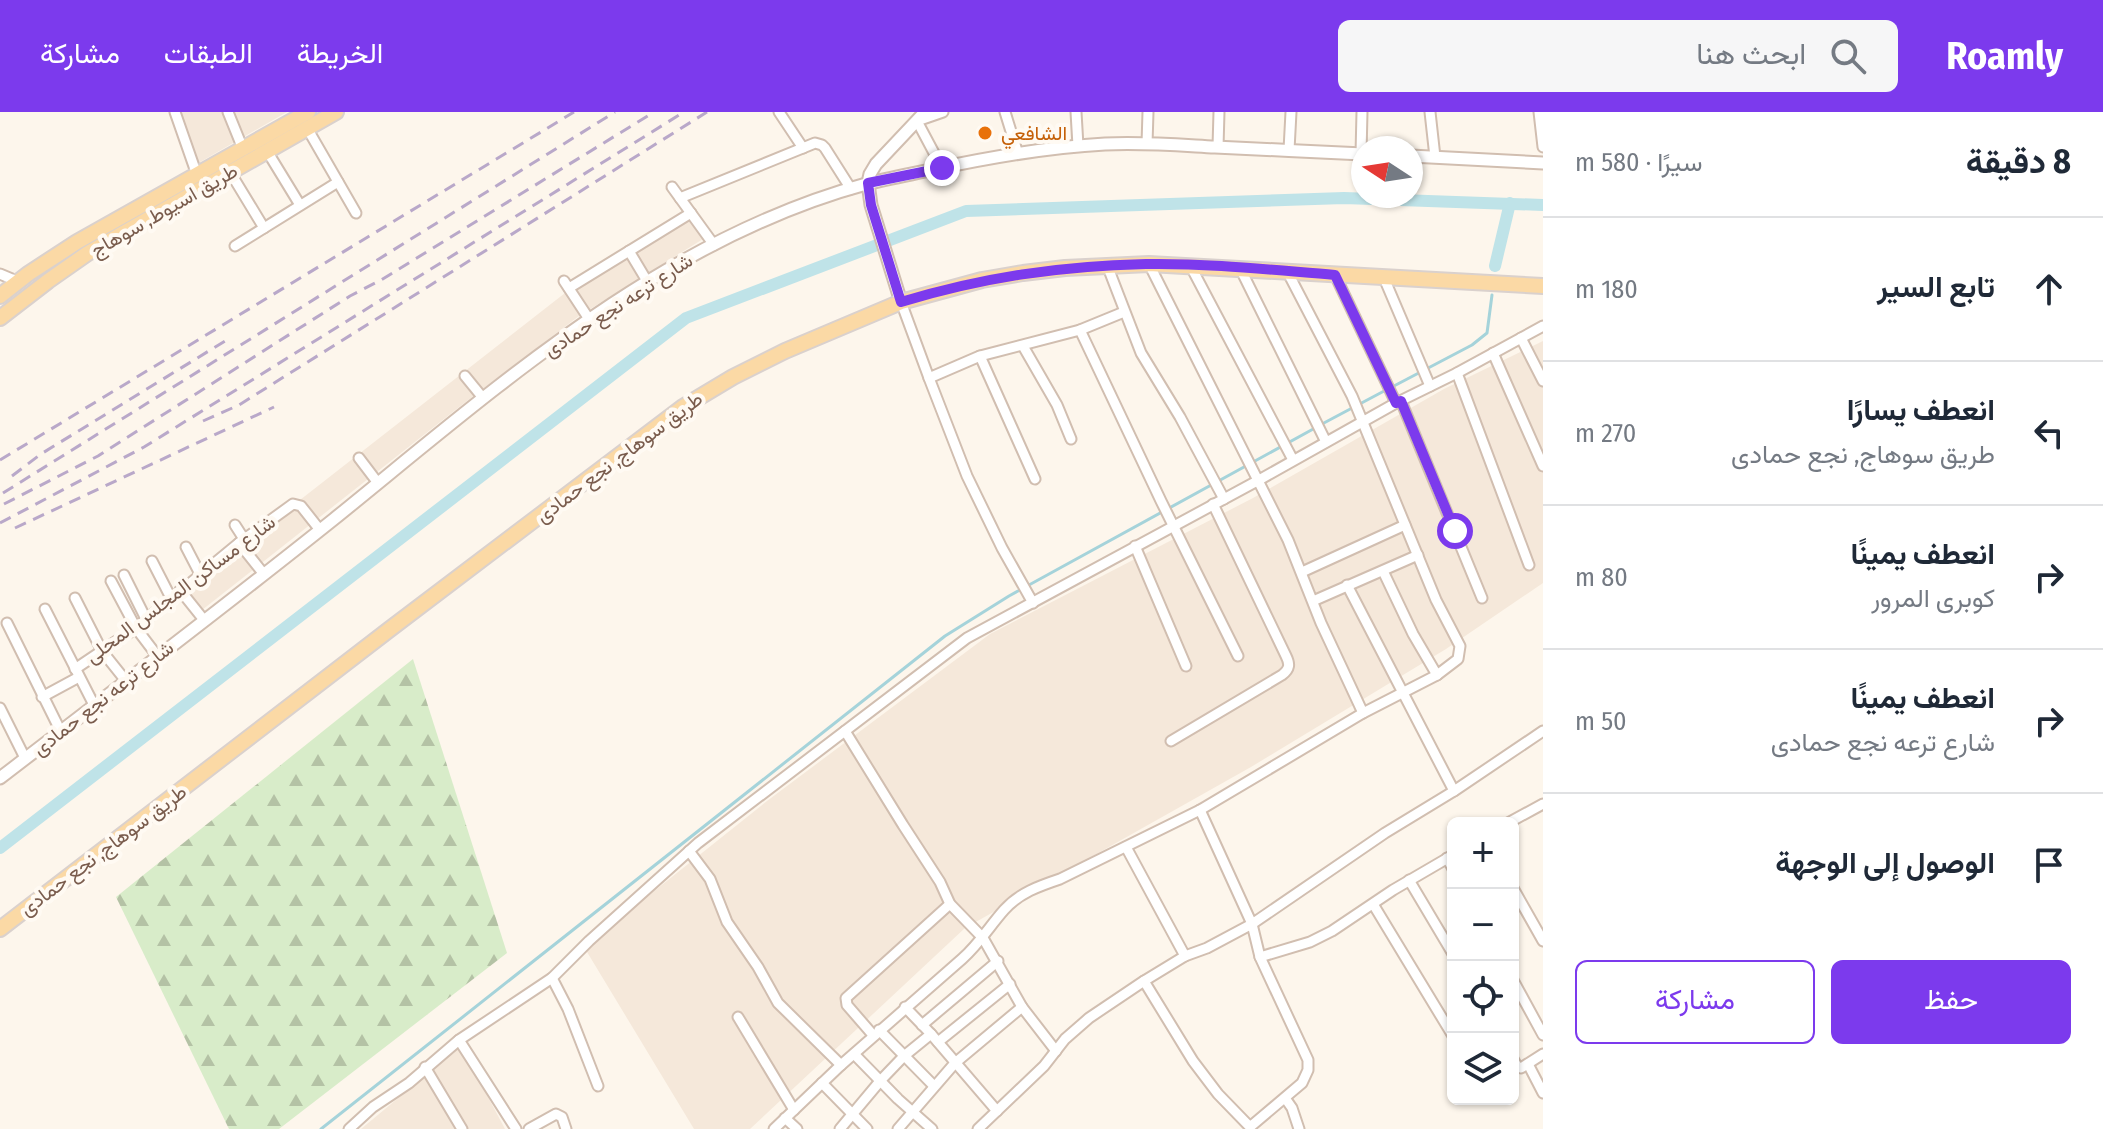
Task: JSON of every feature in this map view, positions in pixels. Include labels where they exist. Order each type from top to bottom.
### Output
[{"type":"main road","name":"طريق اسيوط, سوهاج","points":[[0,296],[77,242],[243,149],[284,118],[308,112]]},
{"type":"main road","name":"طريق اسيوط, سوهاج","points":[[0,318],[88,253],[336,112]]},
{"type":"main road","name":"طريق سوهاج, نجع حمادى","points":[[0,929],[683,407],[785,351],[901,302],[982,280],[1107,265],[1190,265],[1543,286]]},
{"type":"main road","points":[[19,282],[28,295]]},
{"type":"street","points":[[175,112],[197,175]]},
{"type":"street","points":[[228,112],[243,149]]},
{"type":"street","points":[[779,112],[803,148]]},
{"type":"street","points":[[943,112],[921,116],[876,164],[868,183],[871,205],[901,302],[967,476],[1033,603]]},
{"type":"street","points":[[1005,112],[1018,154]]},
{"type":"street","points":[[1076,112],[1078,146]]},
{"type":"street","points":[[1147,144],[1148,112]]},
{"type":"street","points":[[1218,147],[1219,112]]},
{"type":"street","points":[[1289,150],[1291,112]]},
{"type":"street","points":[[1362,112],[1362,136]]},
{"type":"street","points":[[1430,112],[1435,157]]},
{"type":"street","points":[[1541,114],[1543,147]]},
{"type":"street","points":[[921,116],[942,168]]},
{"type":"street","points":[[307,128],[356,213]]},
{"type":"street","points":[[680,198],[815,143],[822,145],[851,189]]},
{"type":"street","name":"شارع ترعه نجع حمادى","points":[[0,778],[320,530],[483,398],[589,319],[647,281],[781,214],[868,183],[1018,154],[1078,146],[1147,144],[1351,153]]},
{"type":"street","points":[[267,151],[300,205]]},
{"type":"street","points":[[1423,156],[1543,163]]},
{"type":"street","points":[[230,172],[264,228]]},
{"type":"street","points":[[235,246],[338,182]]},
{"type":"street","points":[[672,187],[714,245]]},
{"type":"street","points":[[589,319],[567,285],[691,213]]},
{"type":"street","points":[[629,251],[647,281]]},
{"type":"street","points":[[1149,264],[1288,540],[1363,713]]},
{"type":"street","points":[[1107,265],[1141,353],[1224,499]]},
{"type":"street","points":[[1190,265],[1293,460]]},
{"type":"street","points":[[1240,268],[1326,442]]},
{"type":"street","points":[[774,1129],[876,1033],[962,959],[1007,907],[1024,894],[1200,810],[1363,713],[1437,675],[1458,659],[1460,646],[1436,600],[1352,396],[1287,271]]},
{"type":"street","points":[[0,274],[19,282]]},
{"type":"street","points":[[1335,275],[1398,402],[1482,598]]},
{"type":"street","points":[[1384,278],[1430,386]]},
{"type":"street","points":[[929,378],[980,356],[1080,330],[1124,312]]},
{"type":"street","points":[[354,1127],[373,1107],[409,1083],[459,1040],[552,978],[589,941],[731,816],[967,638],[1543,326]]},
{"type":"street","points":[[1080,330],[1238,656]]},
{"type":"street","points":[[1521,338],[1543,381]]},
{"type":"street","points":[[1023,346],[1057,405],[1071,439]]},
{"type":"street","points":[[1493,353],[1543,466]]},
{"type":"street","points":[[980,356],[1035,479]]},
{"type":"street","points":[[1457,373],[1529,565]]},
{"type":"street","points":[[465,376],[483,398]]},
{"type":"street","points":[[359,458],[378,483]]},
{"type":"street","name":"شارع مساكن المجلس المحلى","points":[[42,697],[136,628],[290,505],[296,503],[301,506],[320,530]]},
{"type":"street","points":[[1171,741],[1282,675],[1289,666],[1213,504]]},
{"type":"street","points":[[235,525],[263,573]]},
{"type":"street","points":[[1302,572],[1405,525]]},
{"type":"street","points":[[1135,546],[1186,666]]},
{"type":"street","points":[[186,547],[200,574]]},
{"type":"street","points":[[1313,601],[1418,555]]},
{"type":"street","points":[[152,561],[171,598]]},
{"type":"street","points":[[1383,571],[1413,634],[1437,675]]},
{"type":"street","points":[[124,575],[146,619]]},
{"type":"street","points":[[111,581],[136,628],[158,657]]},
{"type":"street","points":[[1347,585],[1454,791]]},
{"type":"street","points":[[180,590],[204,620]]},
{"type":"street","points":[[75,598],[102,651],[126,681]]},
{"type":"street","points":[[45,609],[94,705]]},
{"type":"street","points":[[7,623],[60,730]]},
{"type":"street","points":[[0,708],[4,726],[25,758]]},
{"type":"street","points":[[845,731],[940,882],[950,904],[983,938],[1022,1007],[1056,1051]]},
{"type":"street","points":[[978,1129],[1044,1066],[1079,1026],[1185,956],[1252,924],[1543,731]]},
{"type":"street","points":[[1519,817],[1543,804]]},
{"type":"street","points":[[1144,981],[1193,1061],[1248,1128],[1306,1077],[1308,1060],[1260,957],[1252,924],[1200,810]]},
{"type":"street","points":[[1126,847],[1185,956]]},
{"type":"street","points":[[689,851],[710,879],[727,922],[778,1003],[841,1065]]},
{"type":"street","points":[[1260,957],[1322,937],[1447,859]]},
{"type":"street","points":[[1409,880],[1447,944]]},
{"type":"street","points":[[1514,889],[1543,941]]},
{"type":"street","points":[[934,1086],[847,1005],[846,998],[950,904]]},
{"type":"street","points":[[1373,904],[1451,1033]]},
{"type":"street","points":[[922,1025],[998,961]]},
{"type":"street","points":[[552,978],[568,1009],[598,1086]]},
{"type":"street","points":[[840,1129],[904,1056],[1010,984]]},
{"type":"street","points":[[1519,991],[1543,1035]]},
{"type":"street","points":[[905,1007],[997,1111]]},
{"type":"street","points":[[898,1129],[955,1063],[1022,1007]]},
{"type":"street","points":[[738,1017],[794,1110]]},
{"type":"street","points":[[459,1040],[516,1129]]},
{"type":"street","points":[[854,1054],[932,1129]]},
{"type":"street","points":[[1519,1068],[1543,1054]]},
{"type":"street","points":[[1528,1064],[1543,1093]]},
{"type":"street","points":[[425,1067],[462,1129]]},
{"type":"street","points":[[822,1083],[867,1129]]},
{"type":"street","points":[[1285,1098],[1299,1129]]},
{"type":"street","points":[[529,1129],[556,1114],[562,1117],[566,1129]]},
{"type":"street","points":[[785,1118],[797,1129]]},
{"type":"shaded area","points":[[176,112],[287,112],[195,165]]},
{"type":"shaded area","points":[[687,218],[703,239],[579,316],[202,610],[186,589],[565,293]]},
{"type":"shaded area","points":[[1543,341],[1543,583],[1446,649],[1251,767],[965,928],[750,1129],[694,1129],[584,947],[767,801],[990,634],[1253,498],[1444,389]]},
{"type":"shaded area","points":[[461,1046],[505,1129],[361,1129]]},
{"type":"green space","points":[[413,659],[507,953],[279,1129],[229,1129],[116,897]]},
{"type":"waterway","points":[[0,848],[686,318],[966,211],[1344,198],[1543,205]]},
{"type":"waterway","points":[[1495,266],[1510,203]]},
{"type":"waterway","points":[[1392,387],[1472,345],[1487,333],[1492,295]]},
{"type":"waterway","points":[[1322,424],[1386,390]]},
{"type":"waterway","points":[[321,1129],[945,636],[1009,596],[1315,428]]},
{"type":"railway","points":[[0,460],[574,112]]},
{"type":"railway","points":[[3,493],[615,112]]},
{"type":"railway","points":[[4,504],[98,456],[350,296],[654,112]]},
{"type":"railway","points":[[0,523],[144,447],[684,112]]},
{"type":"railway","points":[[203,421],[239,405],[707,112]]},
{"type":"railway","points":[[12,476],[41,454],[225,341]]},
{"type":"railway","points":[[15,528],[274,407]]},
{"type":"place","name":"الشافعي","points":[[985,133]]},
{"type":"route","points":[[942,168],[868,183],[871,205],[901,302],[982,280],[1065,268],[1190,265],[1335,275],[1396,403],[1401,401],[1455,531]]}]
